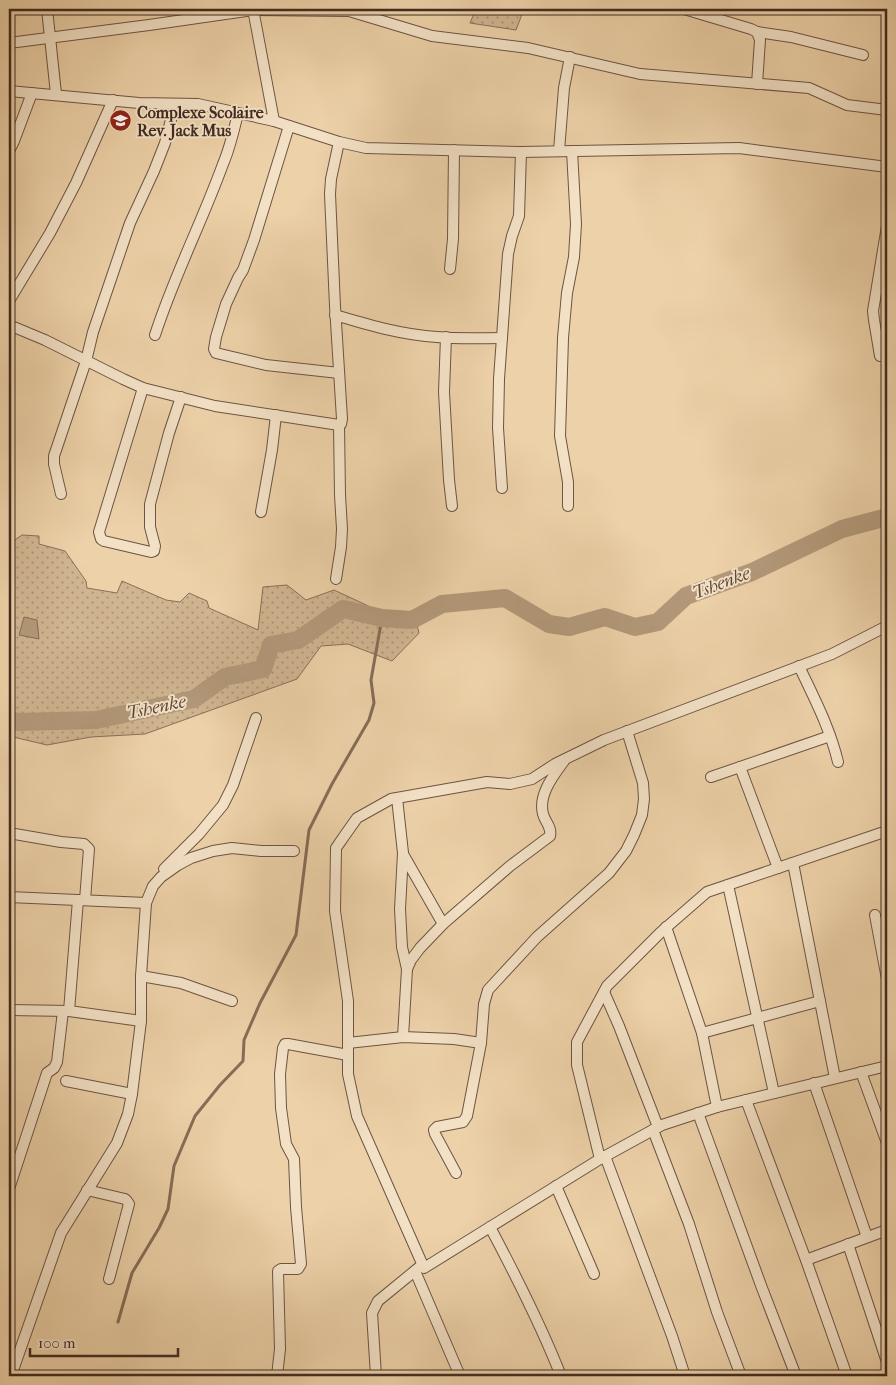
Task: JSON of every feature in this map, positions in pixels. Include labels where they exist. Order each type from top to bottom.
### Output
[{"type":"street","points":[[47,9],[56,94]]},
{"type":"street","points":[[684,9],[757,32],[790,37],[863,55]]},
{"type":"street","points":[[253,10],[274,121]]},
{"type":"street","points":[[9,42],[253,10],[349,10],[432,36],[528,48],[640,74],[809,88],[847,105],[887,110]]},
{"type":"street","points":[[757,32],[760,40],[757,84]]},
{"type":"street","points":[[559,151],[564,88],[570,57]]},
{"type":"street","points":[[9,90],[138,103],[198,104],[274,121],[338,142],[366,148],[521,152],[739,148],[887,167]]},
{"type":"street","points":[[9,151],[32,93]]},
{"type":"street","points":[[9,302],[50,233],[76,183],[114,100]]},
{"type":"street","points":[[61,494],[54,456],[130,223],[165,143],[175,104]]},
{"type":"street","points":[[155,335],[174,280],[223,165],[238,113]]},
{"type":"street","points":[[289,126],[254,240],[243,270],[226,304],[214,349],[216,353],[266,365],[339,373]]},
{"type":"street","points":[[336,579],[342,529],[339,425],[342,419],[330,194],[338,142]]},
{"type":"street","points":[[450,269],[453,239],[454,150]]},
{"type":"street","points":[[568,506],[568,482],[560,436],[562,338],[567,293],[574,257],[576,224],[572,151]]},
{"type":"street","points":[[502,488],[498,428],[499,378],[508,254],[519,216],[521,152]]},
{"type":"street","points":[[880,356],[874,311],[887,226]]},
{"type":"street","points":[[336,315],[376,328],[410,334],[446,338],[502,338]]},
{"type":"street","points":[[9,325],[45,340],[143,388],[216,406],[339,425]]},
{"type":"street","points":[[446,338],[444,392],[448,480],[452,506]]},
{"type":"street","points":[[143,388],[99,532],[101,539],[108,542],[151,552],[154,551],[155,546],[150,527],[150,504],[169,433],[181,397]]},
{"type":"street","points":[[261,512],[276,415]]},
{"type":"street","points":[[460,1376],[419,1268],[357,1116],[348,1074],[348,1001],[335,911],[336,848],[357,818],[391,799],[486,782],[510,784],[532,779],[565,759],[604,740],[832,654],[887,626]]},
{"type":"street","points":[[799,666],[823,716],[838,762]]},
{"type":"street","points":[[11,1376],[61,1233],[116,1143],[128,1114],[141,1021],[141,976],[146,903],[152,886],[163,870],[199,834],[223,805],[233,785],[256,718]]},
{"type":"street","points":[[456,1173],[434,1130],[437,1127],[463,1122],[468,1116],[480,1043],[484,1004],[488,990],[537,937],[609,873],[626,851],[642,815],[643,783],[627,731]]},
{"type":"street","points":[[711,777],[830,736]]},
{"type":"street","points":[[407,968],[420,948],[443,924],[510,866],[550,836],[551,830],[542,813],[543,798],[551,780],[565,759]]},
{"type":"street","points":[[740,767],[778,868]]},
{"type":"street","points":[[397,798],[403,853],[400,909],[402,947],[407,968],[403,1037]]},
{"type":"street","points":[[686,1376],[602,1157],[577,1065],[577,1042],[607,986],[666,927],[706,892],[887,831]]},
{"type":"street","points":[[9,833],[84,844],[89,849],[57,1062],[54,1068],[47,1073],[9,1189]]},
{"type":"street","points":[[152,886],[178,865],[191,858],[213,851],[232,848],[261,851],[294,851]]},
{"type":"street","points":[[403,853],[443,924]]},
{"type":"street","points":[[793,863],[834,1078]]},
{"type":"street","points":[[728,885],[774,1093]]},
{"type":"street","points":[[9,897],[146,903]]},
{"type":"street","points":[[875,915],[887,979]]},
{"type":"street","points":[[666,927],[702,1033],[716,1107]]},
{"type":"street","points":[[141,976],[180,984],[232,1001]]},
{"type":"street","points":[[604,992],[622,1033],[689,1224],[717,1312],[741,1376]]},
{"type":"street","points":[[702,1033],[820,1001]]},
{"type":"street","points":[[9,1010],[66,1011],[141,1021]]},
{"type":"street","points":[[348,1043],[403,1037],[454,1039],[480,1043]]},
{"type":"street","points":[[277,1376],[280,1349],[278,1271],[281,1269],[298,1269],[302,1264],[296,1207],[294,1159],[286,1144],[281,1108],[280,1074],[283,1048],[288,1044],[348,1055]]},
{"type":"street","points":[[376,1376],[372,1313],[378,1301],[419,1268],[424,1268],[602,1157],[655,1128],[716,1107],[887,1066]]},
{"type":"street","points":[[861,1072],[887,1143]]},
{"type":"street","points":[[66,1081],[132,1094]]},
{"type":"street","points":[[814,1084],[867,1237]]},
{"type":"street","points":[[746,1100],[847,1376]]},
{"type":"street","points":[[698,1112],[796,1376]]},
{"type":"street","points":[[556,1186],[594,1274]]},
{"type":"street","points":[[88,1190],[125,1199],[129,1204],[109,1278]]},
{"type":"street","points":[[490,1227],[522,1288],[549,1345],[561,1376]]},
{"type":"street","points":[[806,1260],[887,1230]]},
{"type":"street","points":[[848,1244],[887,1362]]},
{"type":"shaded area","points":[[476,9],[524,9],[516,30],[470,23]]},
{"type":"shaded area","points":[[22,535],[39,536],[39,544],[65,551],[86,581],[87,588],[117,593],[122,581],[166,600],[180,602],[189,593],[207,601],[209,608],[258,630],[263,587],[287,585],[306,600],[334,590],[377,610],[414,612],[419,633],[392,661],[348,644],[321,646],[297,679],[145,734],[91,737],[47,745],[9,736],[9,544]]},
{"type":"shaded area","points":[[24,617],[37,620],[39,639],[19,635]]},
{"type":"waterway","name":"Tshenke","points":[[9,720],[19,722],[96,720],[194,699],[225,677],[263,669],[271,645],[298,640],[343,609],[382,618],[412,620],[442,604],[505,598],[549,624],[569,627],[605,617],[635,627],[658,622],[686,596],[752,572],[842,529],[887,517]]},
{"type":"waterway","points":[[118,1322],[132,1273],[168,1209],[174,1166],[195,1116],[220,1085],[243,1061],[244,1040],[260,1003],[296,935],[309,830],[332,784],[369,720],[374,703],[371,680],[382,618]]},
{"type":"place","name":"Complexe Scolaire Rev. Jack Mus","points":[[121,121]]}]
